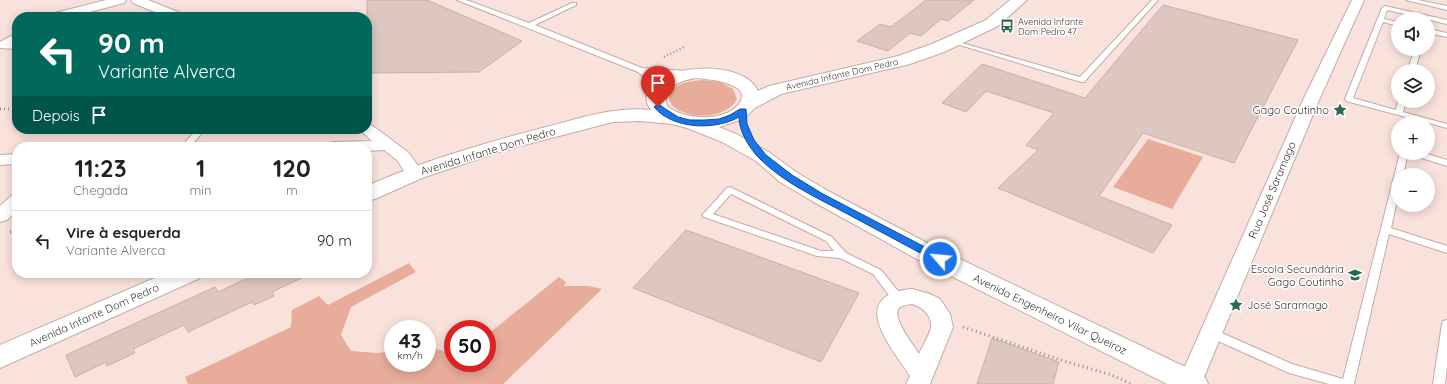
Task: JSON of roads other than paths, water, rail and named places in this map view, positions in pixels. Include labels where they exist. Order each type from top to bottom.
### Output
[{"type":"main road","name":"Avenida Infante Dom Pedro","points":[[612,116],[640,115],[705,123],[720,121],[733,117],[746,107],[775,90],[869,70],[904,60],[953,42],[992,23],[1019,0]]},
{"type":"main road","name":"Avenida Infante Dom Pedro","points":[[372,192],[414,173],[498,146],[612,116],[634,106],[672,79],[696,73]]},
{"type":"main road","name":"Avenida Engenheiro Vilar Queiroz","points":[[696,73],[722,75],[737,81],[748,90],[750,97],[746,107],[743,124],[746,132],[763,157]]},
{"type":"main road","points":[[658,90],[655,99],[658,107],[665,114],[683,120]]},
{"type":"main road","name":"Avenida Engenheiro Vilar Queiroz","points":[[683,120],[729,138],[763,157],[788,177],[820,196],[926,253],[1192,383]]},
{"type":"main road","name":"Avenida Infante Dom Pedro","points":[[0,357],[178,278]]},
{"type":"street","points":[[75,12],[120,0]]},
{"type":"street","points":[[137,0],[166,12]]},
{"type":"street","name":"Rua José Saramago","points":[[1192,383],[1211,333],[1311,100],[1358,0]]},
{"type":"street","points":[[12,40],[4,45],[12,45]]},
{"type":"street","points":[[372,133],[403,157],[414,173]]},
{"type":"street","points":[[372,146],[387,145]]},
{"type":"street","points":[[0,160],[12,159]]},
{"type":"street","points":[[0,216],[12,205]]},
{"type":"street","points":[[907,297],[920,298],[928,301],[937,308],[942,320],[942,327],[920,380],[886,316],[888,307],[892,301],[907,297]]},
{"type":"lane","points":[[460,0],[529,25],[641,70],[652,79],[658,90]]},
{"type":"lane","points":[[953,42],[1081,80],[1155,0]]},
{"type":"lane","points":[[1388,0],[1349,99],[1447,126]]},
{"type":"lane","points":[[1409,0],[1447,8]]},
{"type":"lane","points":[[529,25],[574,4]]},
{"type":"lane","points":[[1385,8],[1447,22]]},
{"type":"lane","points":[[1381,20],[1391,22]]},
{"type":"lane","points":[[1435,32],[1447,35]]},
{"type":"lane","points":[[641,70],[696,73]]},
{"type":"lane","points":[[1399,113],[1400,108]]},
{"type":"lane","points":[[189,142],[197,134]]},
{"type":"lane","points":[[1435,159],[1447,162]]},
{"type":"lane","points":[[842,255],[829,239],[730,190],[707,215],[820,254],[842,255],[876,272],[898,299]]},
{"type":"lane","points":[[1211,333],[1289,368],[1346,384],[1391,205]]},
{"type":"lane","points":[[1385,229],[1447,250]]},
{"type":"lane","points":[[1439,384],[1447,324]]},
{"type":"place","name":"Avenida Infante Dom Pedro 47","points":[[1007,26]]},
{"type":"place","name":"Gago Coutinho","points":[[1340,110]]},
{"type":"place","name":"Escola Secundária Gago Coutinho","points":[[1355,275]]},
{"type":"place","name":"José Saramago","points":[[1236,305]]}]
